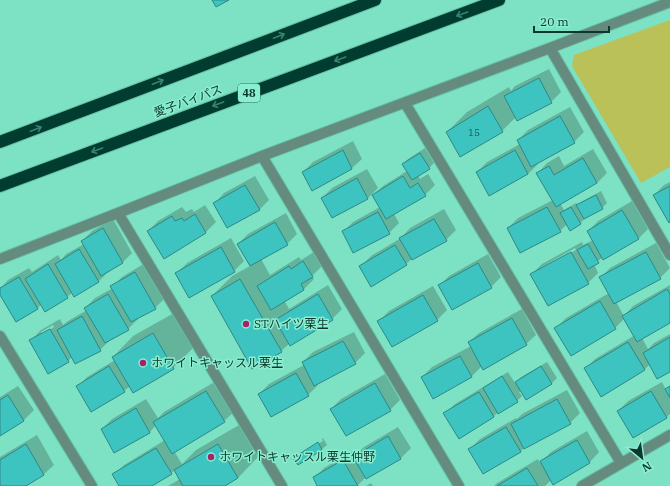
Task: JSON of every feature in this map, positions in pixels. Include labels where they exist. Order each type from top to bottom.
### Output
[{"type":"highway","points":[[0,142],[375,0]]},
{"type":"highway","name":"愛子バイパス","points":[[0,186],[499,0]]},
{"type":"street","points":[[0,259],[262,156],[406,103],[670,2]]},
{"type":"street","points":[[550,48],[670,255]]},
{"type":"street","points":[[406,103],[621,463]]},
{"type":"street","points":[[262,156],[459,486]]},
{"type":"street","points":[[118,213],[282,486]]},
{"type":"street","points":[[0,336],[92,486]]},
{"type":"street","points":[[582,486],[670,435]]},
{"type":"green space","points":[[670,20],[670,167],[641,183],[572,66],[574,55]]},
{"type":"building","points":[[212,0],[229,0],[216,7]]},
{"type":"building","points":[[539,78],[552,103],[517,121],[504,96]]},
{"type":"building","points":[[488,106],[503,132],[460,157],[446,132]]},
{"type":"building","points":[[560,116],[575,143],[531,167],[517,140]]},
{"type":"building","points":[[343,150],[352,169],[312,191],[302,172]]},
{"type":"building","points":[[515,150],[528,174],[489,196],[476,172]]},
{"type":"building","points":[[420,153],[430,169],[412,180],[402,164]]},
{"type":"building","points":[[583,158],[597,183],[556,207],[536,173],[549,166],[554,175]]},
{"type":"building","points":[[403,176],[410,188],[418,183],[426,196],[386,219],[372,195]]},
{"type":"building","points":[[357,178],[368,199],[332,218],[321,198]]},
{"type":"building","points":[[245,185],[260,210],[227,228],[213,203]]},
{"type":"building","points":[[670,186],[670,222],[669,223],[653,195]]},
{"type":"building","points":[[596,195],[603,209],[584,219],[576,205]]},
{"type":"building","points":[[547,207],[561,232],[520,253],[507,228]]},
{"type":"building","points":[[571,207],[581,224],[570,231],[560,213]]},
{"type":"building","points":[[622,210],[639,239],[603,260],[587,231]]},
{"type":"building","points":[[378,212],[390,234],[353,253],[342,231]]},
{"type":"building","points":[[195,214],[206,233],[164,259],[147,231],[172,216],[175,221],[182,218],[184,221]]},
{"type":"building","points":[[434,219],[447,241],[412,260],[399,238]]},
{"type":"building","points":[[275,222],[288,245],[250,266],[237,244]]},
{"type":"building","points":[[103,228],[123,263],[101,276],[81,241]]},
{"type":"building","points":[[588,244],[599,263],[588,269],[577,250]]},
{"type":"building","points":[[395,245],[407,265],[371,287],[359,266]]},
{"type":"building","points":[[221,247],[235,272],[189,298],[175,273]]},
{"type":"building","points":[[79,249],[99,282],[74,297],[55,264]]},
{"type":"building","points":[[571,252],[589,284],[548,306],[530,274]]},
{"type":"building","points":[[646,252],[661,279],[614,304],[599,277]]},
{"type":"building","points":[[303,261],[313,277],[301,284],[304,290],[271,310],[257,286],[289,266],[291,269]]},
{"type":"building","points":[[478,263],[492,288],[452,310],[438,285]]},
{"type":"building","points":[[48,264],[68,298],[45,312],[25,279]]},
{"type":"building","points":[[135,272],[156,309],[131,322],[110,286]]},
{"type":"building","points":[[19,277],[38,309],[16,322],[0,295],[0,288]]},
{"type":"building","name":"STハイツ栗生","points":[[240,279],[282,352],[252,369],[211,296]]},
{"type":"building","points":[[667,289],[670,294],[670,323],[637,342],[622,316]]},
{"type":"building","points":[[108,294],[129,330],[105,343],[84,308]]},
{"type":"building","points":[[318,294],[333,320],[290,346],[275,320]]},
{"type":"building","points":[[423,295],[438,321],[392,347],[377,321]]},
{"type":"building","points":[[600,301],[616,329],[571,356],[554,328]]},
{"type":"building","points":[[82,316],[101,351],[75,364],[57,330]]},
{"type":"building","points":[[512,318],[527,345],[483,370],[468,342]]},
{"type":"building","points":[[50,329],[69,362],[48,374],[29,340]]},
{"type":"building","name":"ホワイトキャッスル栗生","points":[[153,333],[174,369],[133,393],[112,357]]},
{"type":"building","points":[[670,337],[670,372],[657,379],[643,353]]},
{"type":"building","points":[[343,341],[356,364],[314,386],[302,362]]},
{"type":"building","points":[[628,342],[645,370],[601,397],[584,368]]},
{"type":"building","points":[[460,356],[472,377],[433,399],[421,377]]},
{"type":"building","points":[[109,366],[125,392],[91,412],[76,386]]},
{"type":"building","points":[[541,366],[552,384],[526,400],[515,382]]},
{"type":"building","points":[[296,373],[309,396],[271,417],[258,394]]},
{"type":"building","points":[[502,376],[518,402],[498,414],[483,388]]},
{"type":"building","points":[[375,383],[391,411],[346,436],[330,409]]},
{"type":"building","points":[[670,386],[670,398],[665,389]]},
{"type":"building","points":[[206,391],[225,422],[172,454],[153,422]]},
{"type":"building","points":[[651,391],[667,418],[633,438],[617,411]]},
{"type":"building","points":[[479,392],[494,417],[459,439],[443,413]]},
{"type":"building","points":[[8,395],[24,421],[0,436],[0,400]]},
{"type":"building","points":[[557,399],[571,424],[524,449],[511,424]]},
{"type":"building","points":[[136,408],[150,433],[114,453],[101,429]]},
{"type":"building","points":[[506,427],[521,452],[483,474],[468,449]]},
{"type":"building","points":[[388,436],[401,459],[366,479],[353,457]]},
{"type":"building","points":[[577,440],[590,463],[553,485],[540,461]]},
{"type":"building","points":[[318,442],[322,450],[298,465],[293,458]]},
{"type":"building","points":[[26,444],[44,475],[26,486],[1,486],[0,460]]},
{"type":"building","name":"ホワイトキャッスル栗生仲野","points":[[218,444],[238,478],[225,486],[183,486],[174,470]]},
{"type":"building","points":[[156,448],[172,474],[152,486],[119,486],[112,474]]},
{"type":"building","points":[[343,460],[358,486],[317,486],[313,477]]},
{"type":"building","points":[[527,468],[538,486],[497,486]]},
{"type":"place","name":"STハイツ栗生","points":[[246,324]]},
{"type":"place","name":"ホワイトキャッスル栗生","points":[[143,363]]},
{"type":"place","name":"ホワイトキャッスル栗生仲野","points":[[211,457]]}]
